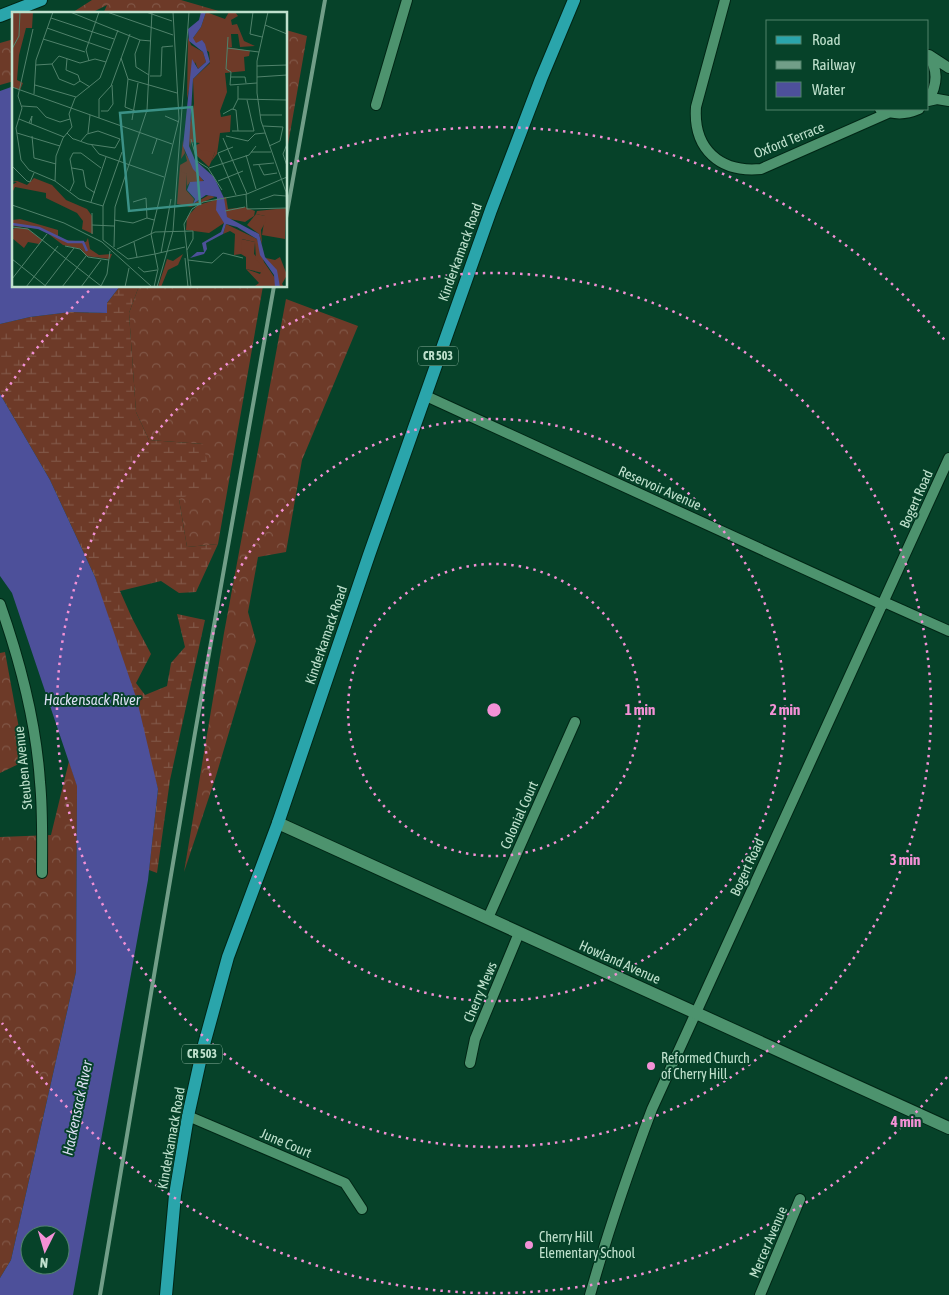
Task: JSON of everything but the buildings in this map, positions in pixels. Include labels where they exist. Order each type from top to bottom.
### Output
[{"type":"main road","points":[[0,16],[41,0]]},
{"type":"main road","name":"Kinderkamack Road","points":[[166,1295],[176,1196],[188,1116],[203,1048],[228,957],[278,823],[368,555],[426,396],[440,351],[494,202],[541,79],[574,0]]},
{"type":"street","points":[[376,105],[407,0]]},
{"type":"street","name":"Oxford Terrace","points":[[725,0],[696,107],[695,119],[698,133],[704,146],[712,156],[723,164],[747,170],[761,169],[884,111],[899,114],[917,110]]},
{"type":"street","points":[[929,56],[949,68]]},
{"type":"street","points":[[929,57],[935,71],[936,81],[929,99]]},
{"type":"street","points":[[929,101],[937,99],[949,101]]},
{"type":"street","name":"Reservoir Avenue","points":[[426,396],[884,604],[949,631]]},
{"type":"street","name":"Bogert Road","points":[[590,1295],[627,1173],[652,1109],[949,458]]},
{"type":"street","name":"Steuben Avenue","points":[[0,604],[23,679],[34,734],[41,790],[43,827],[42,873]]},
{"type":"street","name":"Colonial Court","points":[[488,918],[575,722]]},
{"type":"street","name":"Howland Avenue","points":[[278,823],[949,1128]]},
{"type":"street","name":"Cherry Mews","points":[[470,1063],[475,1039],[519,933]]},
{"type":"street","name":"June Court","points":[[188,1116],[345,1183],[362,1209]]},
{"type":"street","name":"Mercer Avenue","points":[[760,1295],[800,1199]]},
{"type":"green space","points":[[92,0],[181,0],[222,12],[104,12],[107,5],[93,12],[73,12]]},
{"type":"green space","points":[[288,31],[307,36],[288,145]]},
{"type":"green space","points":[[12,40],[12,82],[0,85],[0,43]]},
{"type":"green space","points":[[118,288],[138,288],[129,313],[136,412],[149,440],[203,444],[213,486],[179,499],[187,547],[218,544],[196,592],[179,593],[161,581],[120,591],[151,654],[136,683],[145,695],[167,686],[171,663],[185,647],[177,614],[205,620],[170,780],[157,873],[149,870],[158,789],[95,577],[50,480],[0,394],[0,324],[30,317],[71,312],[107,313],[107,303]]},
{"type":"green space","points":[[138,288],[263,288],[218,544],[187,547],[179,499],[203,444],[149,440],[136,412],[129,313]]},
{"type":"green space","points":[[286,299],[358,326],[302,460],[286,552],[258,557],[248,612],[256,641],[216,776],[184,872],[224,633]]},
{"type":"green space","points":[[5,652],[25,761],[0,773],[0,653]]},
{"type":"green space","points":[[69,761],[77,785],[76,972],[11,1260],[0,1278],[0,837],[51,835]]},
{"type":"water","points":[[12,87],[12,288],[118,288],[107,303],[107,313],[71,312],[30,317],[0,324],[0,91]]},
{"type":"water","name":"Hackensack River","points":[[0,394],[50,480],[95,577],[137,700],[158,789],[148,880],[73,1295],[0,1295],[0,1278],[11,1260],[76,972],[77,786],[12,593],[0,576]]},
{"type":"railway","points":[[288,207],[325,0]]},
{"type":"railway","points":[[100,1295],[195,733],[274,288]]},
{"type":"place","name":"Reformed Church of Cherry Hill","points":[[651,1066]]},
{"type":"place","name":"Cherry Hill Elementary School","points":[[529,1245]]}]
